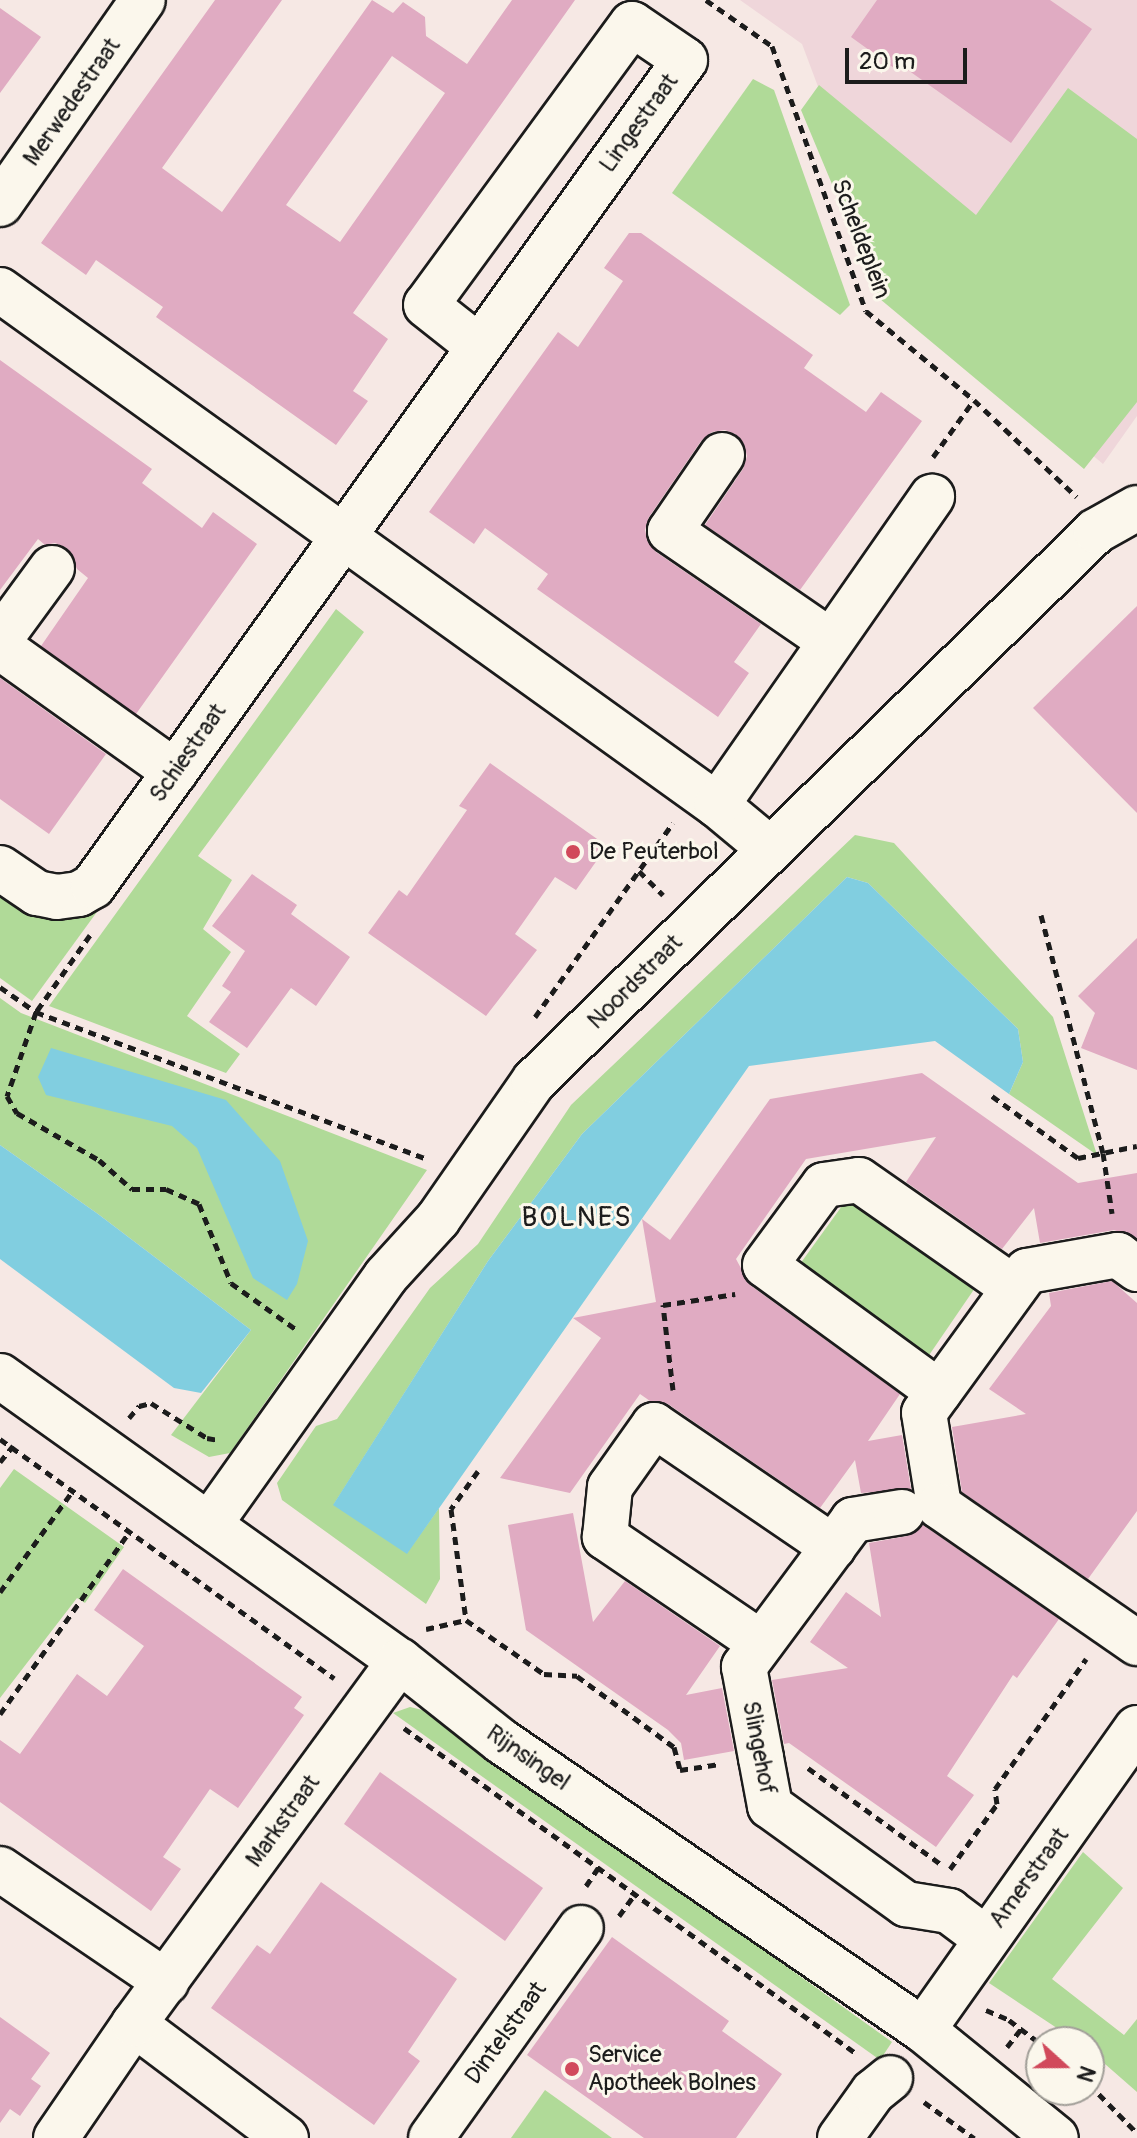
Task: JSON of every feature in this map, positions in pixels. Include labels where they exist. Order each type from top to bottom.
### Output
[{"type":"street","name":"Merwedestraat","points":[[0,204],[129,5]]},
{"type":"street","name":"Lingestraat","points":[[342,537],[685,60],[632,24],[426,305],[478,346]]},
{"type":"street","points":[[0,290],[707,797],[770,849]]},
{"type":"street","points":[[722,455],[670,531],[830,641]]},
{"type":"street","points":[[707,797],[830,641],[932,497]]},
{"type":"street","name":"Noordstraat","points":[[209,1525],[386,1276],[438,1219],[534,1081],[1096,531],[1137,508]]},
{"type":"street","name":"Schiestraat","points":[[0,868],[37,893],[57,897],[79,894],[93,886],[342,537]]},
{"type":"street","points":[[0,639],[52,568]]},
{"type":"street","points":[[0,647],[175,772]]},
{"type":"street","points":[[939,1392],[765,1265],[824,1185],[859,1180],[1014,1288]]},
{"type":"street","points":[[1124,1634],[920,1509],[924,1413],[1027,1271],[1127,1262]]},
{"type":"street","name":"Rijnsingel","points":[[0,1376],[209,1525],[412,1645],[501,1741],[923,2030],[1056,2138]]},
{"type":"street","points":[[761,1643],[605,1537],[610,1487],[654,1425],[833,1547]]},
{"type":"street","name":"Slingehof","points":[[920,1509],[853,1520],[744,1667],[770,1806],[906,1904],[949,1911],[985,1938]]},
{"type":"street","name":"Markstraat","points":[[56,2138],[134,2024],[412,1645]]},
{"type":"street","name":"Amerstraat","points":[[923,2030],[985,1938],[1130,1744]]},
{"type":"street","points":[[0,1869],[166,1982]]},
{"type":"street","name":"Dintelstraat","points":[[431,2138],[581,1928]]},
{"type":"street","points":[[134,2024],[286,2138]]},
{"type":"street","points":[[840,2138],[873,2092],[890,2078]]},
{"type":"path","name":"Scheldeplein","points":[[706,0],[772,46],[866,311],[974,400],[1075,493],[1096,531]]},
{"type":"path","points":[[932,497],[921,475],[974,400]]},
{"type":"path","points":[[531,1022],[707,797]]},
{"type":"path","points":[[1041,915],[1103,1153],[1127,1262]]},
{"type":"path","points":[[0,987],[36,1012],[432,1160],[422,1173]]},
{"type":"path","points":[[36,1012],[7,1096],[17,1113],[99,1160],[132,1189],[166,1189],[199,1204],[231,1283],[299,1332]]},
{"type":"path","points":[[992,1096],[1078,1158],[1137,1146]]},
{"type":"path","points":[[654,1425],[674,1393],[663,1305],[748,1291],[765,1265]]},
{"type":"path","points":[[291,1344],[309,1319]]},
{"type":"path","points":[[0,1592],[139,1406],[151,1403],[207,1438],[223,1439]]},
{"type":"path","name":"Rijnsingel","points":[[0,1439],[974,2138]]},
{"type":"path","points":[[478,1471],[451,1509],[466,1620],[544,1674],[577,1676],[674,1747],[680,1770],[786,1752],[950,1870]]},
{"type":"path","points":[[0,1714],[130,1531]]},
{"type":"path","points":[[412,1645],[466,1620]]},
{"type":"path","points":[[944,1878],[997,1804],[995,1789],[1124,1634]]},
{"type":"path","points":[[948,1993],[1009,2020],[1025,2032]]},
{"type":"path","points":[[1105,2100],[1137,2133]]},
{"type":"shaded area","points":[[740,0],[1137,0],[1137,416],[1103,464],[894,289],[802,44]]},
{"type":"green space","points":[[753,79],[774,90],[850,305],[840,315],[672,193]]},
{"type":"green space","points":[[819,85],[976,215],[1068,88],[1137,139],[1137,402],[1084,469],[880,299],[801,110]]},
{"type":"green space","points":[[336,609],[364,632],[198,856],[232,880],[203,929],[231,952],[187,1016],[240,1054],[226,1073],[49,1006]]},
{"type":"green space","points":[[855,835],[894,843],[1053,1017],[1097,1155],[1009,1094],[1023,1062],[1018,1029],[868,883],[847,877],[582,1134],[488,1261],[334,1504],[407,1553],[439,1508],[440,1579],[426,1604],[282,1500],[277,1483],[316,1426],[337,1419],[430,1288],[478,1244],[571,1105]]},
{"type":"green space","points":[[0,890],[110,894],[32,1001],[0,978]]},
{"type":"green space","points":[[0,998],[21,1013],[427,1170],[230,1453],[209,1457],[171,1435],[251,1330],[98,1214],[0,1145]]},
{"type":"green space","points":[[861,1194],[977,1285],[923,1364],[800,1264],[847,1199]]},
{"type":"green space","points":[[14,1469],[124,1547],[85,1603],[77,1598],[0,1698],[0,1488]]},
{"type":"green space","points":[[410,1707],[431,1712],[892,2042],[880,2060],[393,1713]]},
{"type":"green space","points":[[1083,1852],[1123,1888],[1052,1979],[1124,2035],[1137,2019],[1137,2092],[1105,2064],[1105,2026],[1054,2026],[989,1983]]},
{"type":"green space","points":[[545,2090],[612,2138],[511,2138]]},
{"type":"water","points":[[847,877],[868,883],[1018,1029],[1023,1062],[1009,1094],[935,1041],[749,1066],[407,1554],[333,1505],[488,1261],[582,1134]]},
{"type":"water","points":[[51,1048],[226,1100],[280,1161],[308,1241],[297,1284],[287,1300],[253,1278],[197,1148],[172,1126],[46,1095],[38,1077]]},
{"type":"water","points":[[0,1145],[98,1214],[251,1330],[201,1393],[174,1388],[0,1259]]},
{"type":"building","points":[[215,0],[282,0],[162,168],[222,212],[372,0],[393,13],[403,2],[425,17],[426,36],[467,64],[512,0],[575,0],[353,313],[388,339],[353,391],[368,401],[336,445],[156,317],[163,307],[96,260],[86,275],[41,243]],"holes":[[[392,56],[445,93],[340,242],[286,205]]]},
{"type":"building","points":[[877,0],[1050,0],[1092,29],[1011,143],[898,63],[894,68],[851,37]]},
{"type":"building","points":[[0,8],[41,37],[0,93]]},
{"type":"building","points":[[629,233],[641,233],[813,355],[804,368],[866,412],[881,392],[922,421],[800,590],[705,525],[743,469],[747,456],[744,444],[735,434],[725,430],[712,432],[701,441],[649,517],[645,530],[648,542],[656,552],[761,624],[734,662],[749,673],[718,717],[537,589],[548,574],[485,528],[474,544],[429,512],[558,332],[578,347],[623,281],[604,268]]},
{"type":"building","points":[[0,360],[152,469],[142,483],[202,528],[213,512],[257,544],[136,714],[41,646],[88,578],[77,569],[67,548],[55,543],[45,545],[38,539],[0,590]]},
{"type":"building","points":[[1137,606],[1137,813],[1033,708]]},
{"type":"building","points":[[0,678],[106,754],[49,834],[0,799]]},
{"type":"building","points":[[490,763],[607,846],[576,890],[555,877],[515,934],[537,950],[486,1016],[368,933],[399,890],[407,896],[467,810],[459,806]]},
{"type":"building","points":[[252,874],[297,905],[291,914],[350,957],[316,1006],[291,988],[247,1048],[209,1022],[231,992],[222,986],[245,951],[212,926]]},
{"type":"building","points":[[1137,938],[1137,1070],[1081,1048],[1095,1013],[1078,996]]},
{"type":"building","points":[[922,1073],[1078,1183],[1137,1173],[1137,1238],[1114,1230],[1040,1243],[1034,1208],[1002,1249],[906,1182],[936,1137],[806,1159],[736,1259],[750,1285],[900,1394],[868,1441],[902,1435],[911,1489],[861,1493],[855,1460],[820,1508],[668,1404],[650,1401],[640,1394],[570,1493],[500,1478],[601,1338],[573,1318],[656,1302],[642,1219],[670,1240],[770,1099]]},
{"type":"building","points":[[1112,1281],[1137,1303],[1137,1511],[1088,1579],[962,1492],[952,1427],[1026,1414],[989,1389],[1051,1306],[1049,1293]]},
{"type":"building","points":[[573,1513],[593,1622],[625,1581],[720,1646],[686,1695],[722,1688],[734,1751],[684,1760],[681,1743],[668,1730],[526,1630],[508,1525]]},
{"type":"building","points":[[923,1525],[1059,1619],[1017,1678],[1013,1675],[947,1776],[974,1795],[936,1847],[789,1743],[784,1744],[772,1680],[848,1668],[810,1642],[846,1592],[881,1617],[869,1543],[907,1536]]},
{"type":"building","points":[[123,1569],[302,1697],[294,1708],[304,1715],[238,1808],[210,1789],[163,1857],[181,1869],[151,1911],[0,1802],[0,1740],[20,1754],[77,1674],[107,1696],[144,1646],[94,1610]]},
{"type":"building","points":[[380,1772],[543,1888],[505,1941],[344,1824]]},
{"type":"building","points":[[321,1882],[457,1979],[408,2052],[420,2061],[374,2125],[211,2008],[257,1945],[270,1954]]},
{"type":"building","points":[[612,1937],[729,2021],[722,2031],[782,2074],[736,2138],[644,2138],[527,2055]]},
{"type":"building","points":[[0,2017],[50,2053],[31,2079],[41,2086],[20,2116],[10,2109],[0,2123]]},
{"type":"place","name":"De Peuterbol","points":[[573,852]]},
{"type":"place","name":"Service Apotheek Bolnes","points":[[572,2069]]},
{"type":"district","name":"BOLNES","points":[[577,1218]]}]
